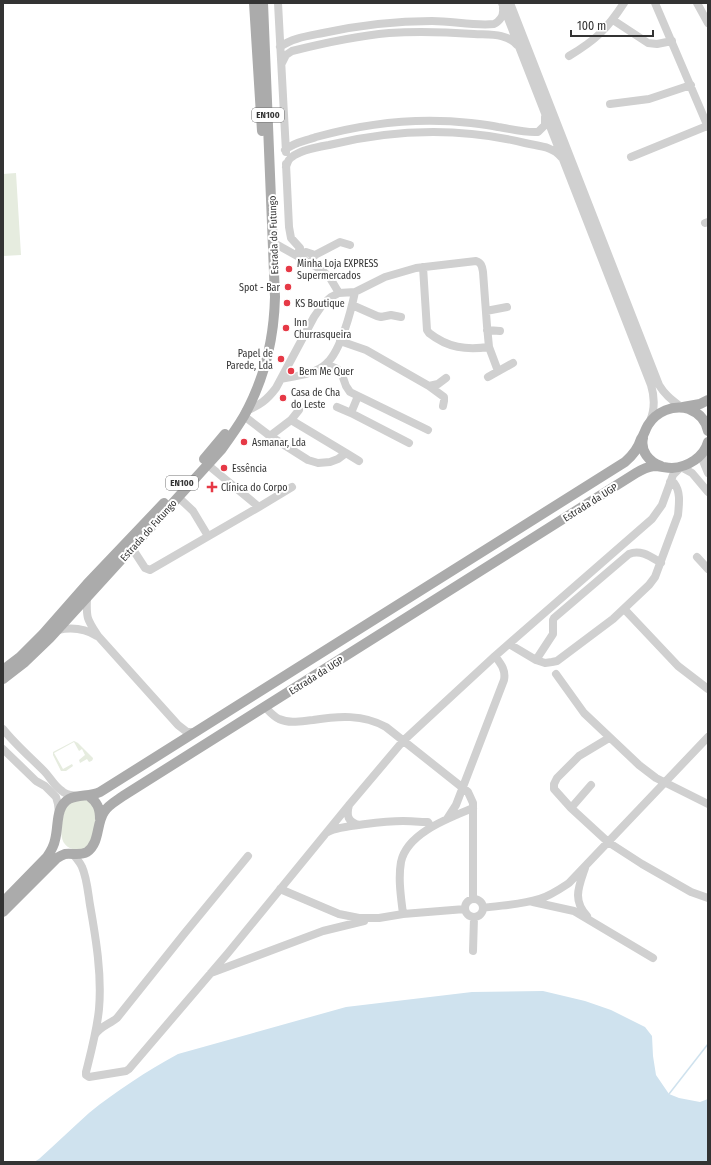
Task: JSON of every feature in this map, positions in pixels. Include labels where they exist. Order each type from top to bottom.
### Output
[{"type":"main road","name":"Estrada do Futungo","points":[[3,670],[20,657],[43,634],[204,458],[229,428],[255,376],[263,350],[266,333],[269,295],[268,250],[254,3]]},
{"type":"main road","name":"Estrada do Futungo","points":[[3,679],[25,662],[58,630],[221,450],[245,414],[261,378],[271,340],[275,302],[274,243],[263,3]]},
{"type":"main road","name":"Estrada da UGP","points":[[89,796],[100,792],[625,462],[635,451],[649,423],[656,416],[672,408],[697,405],[708,400]]},
{"type":"main road","points":[[681,407],[691,410],[699,415],[706,423],[708,432]]},
{"type":"main road","points":[[643,436],[642,442],[644,452],[650,460],[662,466]]},
{"type":"main road","points":[[681,467],[692,462],[706,446]]},
{"type":"main road","name":"Estrada da UGP","points":[[88,851],[96,840],[100,819],[108,806],[636,473],[648,467],[681,467]]},
{"type":"main road","points":[[3,902],[47,857],[56,839],[59,813],[65,802],[70,798],[77,796],[89,796],[99,806],[100,819]]},
{"type":"main road","points":[[56,839],[63,850],[73,854]]},
{"type":"main road","points":[[3,912],[57,858],[66,854],[83,854],[88,851]]},
{"type":"street","points":[[278,3],[285,130],[288,227],[291,238],[300,248],[299,257]]},
{"type":"street","points":[[569,56],[600,35],[613,20],[624,3]]},
{"type":"street","points":[[631,157],[708,126],[672,41],[654,3]]},
{"type":"street","points":[[697,3],[708,23]]},
{"type":"street","points":[[280,48],[289,41],[293,40],[339,30],[378,24],[433,21],[494,24],[501,19],[505,4]]},
{"type":"street","points":[[505,4],[521,51],[651,385],[654,396],[654,405],[653,414],[649,423]]},
{"type":"street","points":[[505,4],[659,385],[664,393],[681,407]]},
{"type":"street","points":[[613,20],[648,43],[657,44],[672,41]]},
{"type":"street","points":[[398,22],[394,24],[393,27],[398,33]]},
{"type":"street","points":[[378,24],[382,25],[384,28],[383,32],[379,35]]},
{"type":"street","points":[[279,30],[288,39],[293,40]]},
{"type":"street","points":[[280,48],[292,50],[342,40],[398,33],[445,32],[500,36],[512,39],[521,51]]},
{"type":"street","points":[[281,65],[286,55],[292,50]]},
{"type":"street","points":[[610,104],[649,99],[691,85]]},
{"type":"street","points":[[285,150],[290,145],[327,134],[357,128],[404,122],[424,121],[469,123],[496,126],[532,133],[538,132],[545,125],[546,119],[543,108]]},
{"type":"street","points":[[424,121],[421,122],[419,127],[420,130],[424,131]]},
{"type":"street","points":[[404,122],[409,124],[408,131],[404,132]]},
{"type":"street","points":[[285,130],[290,139],[299,143]]},
{"type":"street","points":[[286,167],[288,160],[299,153],[354,139],[384,134],[424,131],[480,134],[550,148],[558,154],[564,163]]},
{"type":"street","points":[[285,150],[299,153]]},
{"type":"street","points":[[310,263],[315,255],[340,242],[350,245]]},
{"type":"street","points":[[274,243],[324,272],[330,278],[339,293]]},
{"type":"street","points":[[299,257],[306,252],[315,255]]},
{"type":"street","points":[[346,453],[338,459],[330,462],[318,463],[308,460],[270,436],[245,414],[260,405],[269,396],[281,379],[314,317],[331,296],[339,293],[355,292],[385,277],[416,268],[476,261],[480,263],[484,272],[489,347],[498,371]]},
{"type":"street","points":[[423,267],[427,330],[429,333],[452,346],[475,349],[489,347]]},
{"type":"street","points":[[281,379],[315,370],[326,364],[333,357],[340,341],[355,292]]},
{"type":"street","points":[[352,305],[381,317],[391,315],[401,317]]},
{"type":"street","points":[[486,311],[508,307]]},
{"type":"street","points":[[487,330],[500,331]]},
{"type":"street","points":[[340,341],[366,350],[429,386],[444,397],[443,406]]},
{"type":"street","points":[[488,377],[513,363]]},
{"type":"street","points":[[326,364],[340,372],[350,392],[428,430]]},
{"type":"street","points":[[429,386],[438,384],[446,378]]},
{"type":"street","points":[[351,413],[358,396]]},
{"type":"street","points":[[337,407],[409,443]]},
{"type":"street","points":[[270,436],[291,420],[299,410]]},
{"type":"street","points":[[291,420],[359,461]]},
{"type":"street","points":[[706,446],[703,461],[708,473]]},
{"type":"street","points":[[208,464],[259,507]]},
{"type":"street","points":[[509,644],[536,660],[545,662],[557,661],[613,619],[652,582],[661,563],[678,515],[679,506],[678,491],[674,483],[670,482],[668,473],[662,466]]},
{"type":"street","points":[[73,854],[82,868],[88,891],[96,943],[100,990],[99,1011],[86,1072],[86,1076],[92,1077],[126,1071],[129,1069],[211,973],[403,741],[495,656],[652,519],[662,505],[673,475],[681,467],[692,472],[708,492]]},
{"type":"street","points":[[132,548],[145,568],[150,570],[292,487]]},
{"type":"street","points":[[178,497],[193,511],[208,536]]},
{"type":"street","points":[[536,660],[553,634],[554,618],[629,554],[641,552],[661,563]]},
{"type":"street","points":[[697,557],[708,569]]},
{"type":"street","points":[[87,598],[86,611],[88,620],[98,636],[178,725],[187,732],[196,732]]},
{"type":"street","points":[[627,612],[678,666],[708,689]]},
{"type":"street","points":[[58,630],[67,628],[82,629],[98,636]]},
{"type":"street","points":[[447,819],[463,788],[504,680],[504,668],[495,656]]},
{"type":"street","points":[[556,674],[584,713],[608,738],[639,765],[656,778],[708,804]]},
{"type":"street","points":[[265,707],[271,714],[279,719],[290,722],[340,717],[365,719],[376,722],[403,741],[468,792],[473,808],[473,899]]},
{"type":"street","points":[[177,744],[181,740],[182,735],[178,725]]},
{"type":"street","points":[[3,728],[18,746],[44,771],[50,780],[66,794],[77,796]]},
{"type":"street","points":[[483,908],[531,901],[548,896],[569,883],[708,737]]},
{"type":"street","points":[[608,738],[579,756],[566,768],[557,778],[554,784],[554,790],[608,842],[691,892],[708,898]]},
{"type":"street","points":[[3,748],[36,781],[45,786],[56,797],[59,813]]},
{"type":"street","points":[[571,808],[591,785]]},
{"type":"street","points":[[349,805],[347,812],[348,818],[353,823],[360,825]]},
{"type":"street","points":[[403,914],[400,875],[405,851],[431,827],[473,808]]},
{"type":"street","points":[[325,834],[338,828],[402,821],[428,822],[431,827]]},
{"type":"street","points":[[82,868],[88,851]]},
{"type":"street","points":[[94,1036],[97,1030],[114,1021],[248,856]]},
{"type":"street","points":[[586,865],[578,889],[578,901],[583,911],[592,921]]},
{"type":"street","points":[[280,889],[339,914],[358,918],[379,918]]},
{"type":"street","points":[[464,909],[466,903],[473,899],[479,901],[483,908]]},
{"type":"street","points":[[531,901],[574,911],[653,958]]},
{"type":"street","points":[[464,909],[469,916],[477,917],[483,908]]},
{"type":"street","points":[[211,973],[323,931],[355,922],[403,914],[464,909]]},
{"type":"street","points":[[474,917],[474,951]]},
{"type":"street","points":[[99,1011],[101,1017],[106,1021],[114,1021]]},
{"type":"shaded area","points":[[16,173],[21,255],[3,256],[3,174]]},
{"type":"shaded area","points":[[74,741],[78,743],[93,759],[89,762],[87,759],[80,763],[79,760],[85,755],[82,749],[79,751],[74,742],[54,753],[63,769],[72,764],[73,766],[66,771],[61,771],[53,752]]},
{"type":"shaded area","points":[[81,798],[90,802],[92,805],[96,821],[94,834],[89,845],[84,849],[76,850],[67,846],[63,842],[61,830],[66,805]]},
{"type":"water","points":[[543,991],[585,1001],[611,1010],[645,1027],[652,1036],[656,1075],[669,1094],[679,1098],[700,1102],[708,1099],[708,1162],[34,1162],[99,1105],[155,1067],[178,1054],[346,1007],[472,992]]},
{"type":"waterway","points":[[669,1094],[708,1044]]},
{"type":"place","name":"Minha Loja EXPRESS Supermercados","points":[[289,269]]},
{"type":"place","name":"Spot - Bar","points":[[288,287]]},
{"type":"place","name":"KS Boutique","points":[[287,303]]},
{"type":"place","name":"Inn Churrasqueira","points":[[286,328]]},
{"type":"place","name":"Papel de Parede, Lda","points":[[281,359]]},
{"type":"place","name":"Bem Me Quer","points":[[291,371]]},
{"type":"place","name":"Casa de Cha do Leste","points":[[283,398]]},
{"type":"place","name":"Asmanar, Lda","points":[[244,442]]},
{"type":"place","name":"Essência","points":[[224,468]]},
{"type":"place","name":"Clínica do Corpo","points":[[212,487]]}]
